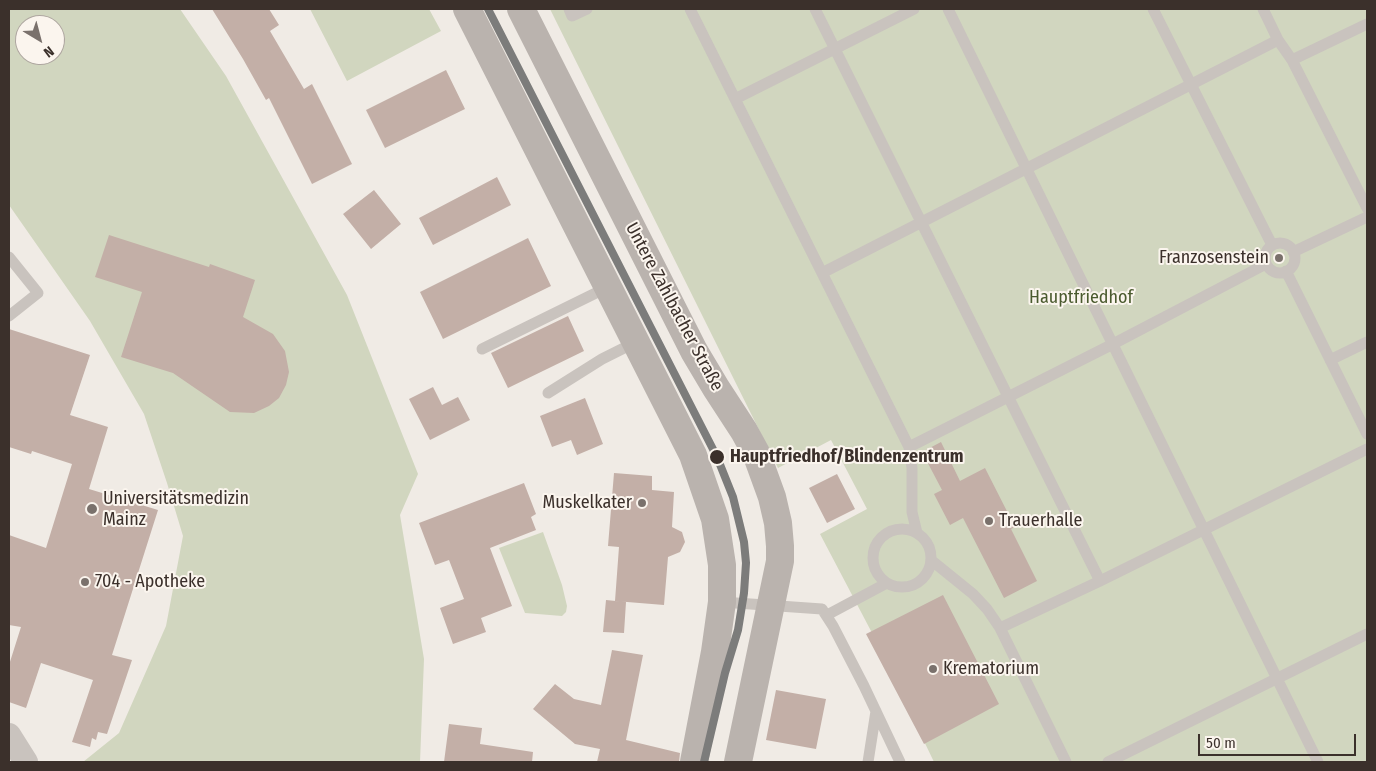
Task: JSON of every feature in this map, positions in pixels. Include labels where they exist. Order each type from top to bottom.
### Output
[{"type":"street","points":[[467,9],[693,455],[715,519],[724,583],[715,652],[694,762]]},
{"type":"street","name":"Untere Zahlbacher Straße","points":[[521,9],[694,351],[756,453],[772,497],[778,523],[780,561],[738,762]]},
{"type":"street","points":[[9,735],[26,762]]},
{"type":"lane","points":[[569,9],[572,16],[587,9]]},
{"type":"lane","points":[[690,9],[909,447],[912,468],[912,512],[917,533]]},
{"type":"lane","points":[[815,9],[1100,581]]},
{"type":"lane","points":[[735,99],[914,9]]},
{"type":"lane","points":[[948,9],[1318,762]]},
{"type":"lane","points":[[1153,9],[1272,245]]},
{"type":"lane","points":[[1263,9],[1278,40],[1292,60],[1367,208]]},
{"type":"lane","points":[[1292,60],[1367,24]]},
{"type":"lane","points":[[822,273],[1278,40]]},
{"type":"lane","points":[[1293,252],[1367,217]]},
{"type":"lane","points":[[1282,243],[1291,248],[1293,252],[1294,261],[1286,271],[1277,272],[1266,264],[1265,255],[1272,245],[1282,243]]},
{"type":"lane","points":[[9,257],[38,293],[9,316]]},
{"type":"lane","points":[[909,447],[1266,264]]},
{"type":"lane","points":[[1286,271],[1367,434]]},
{"type":"lane","points":[[482,349],[608,287]]},
{"type":"lane","points":[[548,393],[602,359],[636,342]]},
{"type":"lane","points":[[1330,360],[1367,342]]},
{"type":"lane","points":[[1000,628],[1100,581],[1367,449]]},
{"type":"lane","points":[[898,529],[917,533],[928,544],[932,560],[929,570],[924,578],[916,584],[896,587],[887,583],[881,578],[873,564],[875,546],[889,532],[898,529]]},
{"type":"lane","points":[[932,560],[973,594],[987,609],[1000,628],[1066,762]]},
{"type":"lane","points":[[827,615],[887,583]]},
{"type":"lane","points":[[722,602],[822,609],[827,615],[876,711],[900,762]]},
{"type":"lane","points":[[1108,762],[1367,634]]},
{"type":"lane","points":[[868,762],[876,711]]},
{"type":"green space","points":[[9,9],[180,9],[226,76],[347,295],[418,474],[400,515],[424,659],[420,762],[83,762],[119,733],[166,626],[183,536],[144,414],[90,321],[9,205]]},
{"type":"green space","points":[[310,9],[429,9],[441,31],[347,81]]},
{"type":"green space","name":"Hauptfriedhof","points":[[550,9],[1367,9],[1367,762],[934,762],[871,631],[820,534],[867,509],[831,440],[778,468]]},
{"type":"green space","points":[[543,532],[562,585],[567,606],[566,612],[562,616],[525,613],[499,548]]},
{"type":"building","points":[[212,9],[269,9],[279,25],[270,31],[304,89],[312,84],[352,164],[312,184],[269,98],[266,100]]},
{"type":"building","points":[[446,70],[465,109],[385,148],[366,110]]},
{"type":"building","points":[[497,177],[511,205],[433,245],[419,218]]},
{"type":"building","points":[[374,190],[401,224],[371,249],[343,214]]},
{"type":"building","points":[[109,235],[209,267],[210,264],[255,280],[243,317],[273,334],[285,351],[289,372],[286,385],[279,398],[269,406],[254,413],[230,412],[173,373],[121,357],[142,292],[95,277]]},
{"type":"building","points":[[528,238],[551,286],[443,339],[420,292]]},
{"type":"building","points":[[568,316],[584,351],[508,388],[491,353]]},
{"type":"building","name":"704 - Apotheke","points":[[9,329],[90,355],[70,415],[108,427],[89,489],[158,510],[112,655],[132,660],[107,734],[98,732],[96,740],[92,738],[90,747],[72,742],[93,680],[41,663],[26,708],[9,702],[9,665],[21,627],[9,625],[9,535],[46,548],[72,464],[32,451],[31,454],[9,447]]},
{"type":"building","points":[[433,387],[442,405],[458,397],[470,420],[430,440],[409,399]]},
{"type":"building","points":[[585,398],[603,444],[577,455],[571,440],[552,447],[540,416]]},
{"type":"building","name":"Trauerhalle","points":[[941,442],[960,481],[985,468],[1015,527],[1011,529],[1037,581],[1004,598],[963,518],[950,525],[934,494],[942,490],[922,452]]},
{"type":"building","name":"Muskelkater","points":[[614,473],[652,476],[652,490],[674,492],[672,527],[682,532],[685,542],[680,552],[668,557],[664,605],[615,601],[619,547],[608,546]]},
{"type":"building","points":[[837,474],[855,509],[827,523],[809,488]]},
{"type":"building","points":[[524,483],[536,514],[531,517],[536,530],[490,548],[512,606],[481,618],[486,632],[453,644],[440,608],[464,599],[449,560],[435,565],[419,523]]},
{"type":"building","name":"Krematorium","points":[[943,595],[999,704],[924,744],[866,634]]},
{"type":"building","points":[[606,600],[626,602],[624,633],[603,632]]},
{"type":"building","points":[[612,650],[643,655],[626,740],[680,753],[679,762],[597,762],[600,749],[575,744],[533,709],[555,684],[574,699],[601,705]]},
{"type":"building","points":[[776,690],[826,699],[816,749],[766,740]]},
{"type":"building","points":[[449,724],[482,728],[480,744],[533,752],[532,762],[444,762]]},
{"type":"transit line","points":[[488,9],[717,457],[733,497],[744,542],[746,563],[744,593],[738,630],[725,673],[704,762]]},
{"type":"place","name":"Franzosenstein","points":[[1279,258]]},
{"type":"place","name":"Hauptfriedhof/Blindenzentrum","points":[[717,457]]},
{"type":"place","name":"Muskelkater","points":[[642,503]]},
{"type":"place","name":"Universitätsmedizin Mainz","points":[[92,509]]},
{"type":"place","name":"Trauerhalle","points":[[989,521]]},
{"type":"place","name":"704 - Apotheke","points":[[85,582]]},
{"type":"place","name":"Krematorium","points":[[933,669]]}]
